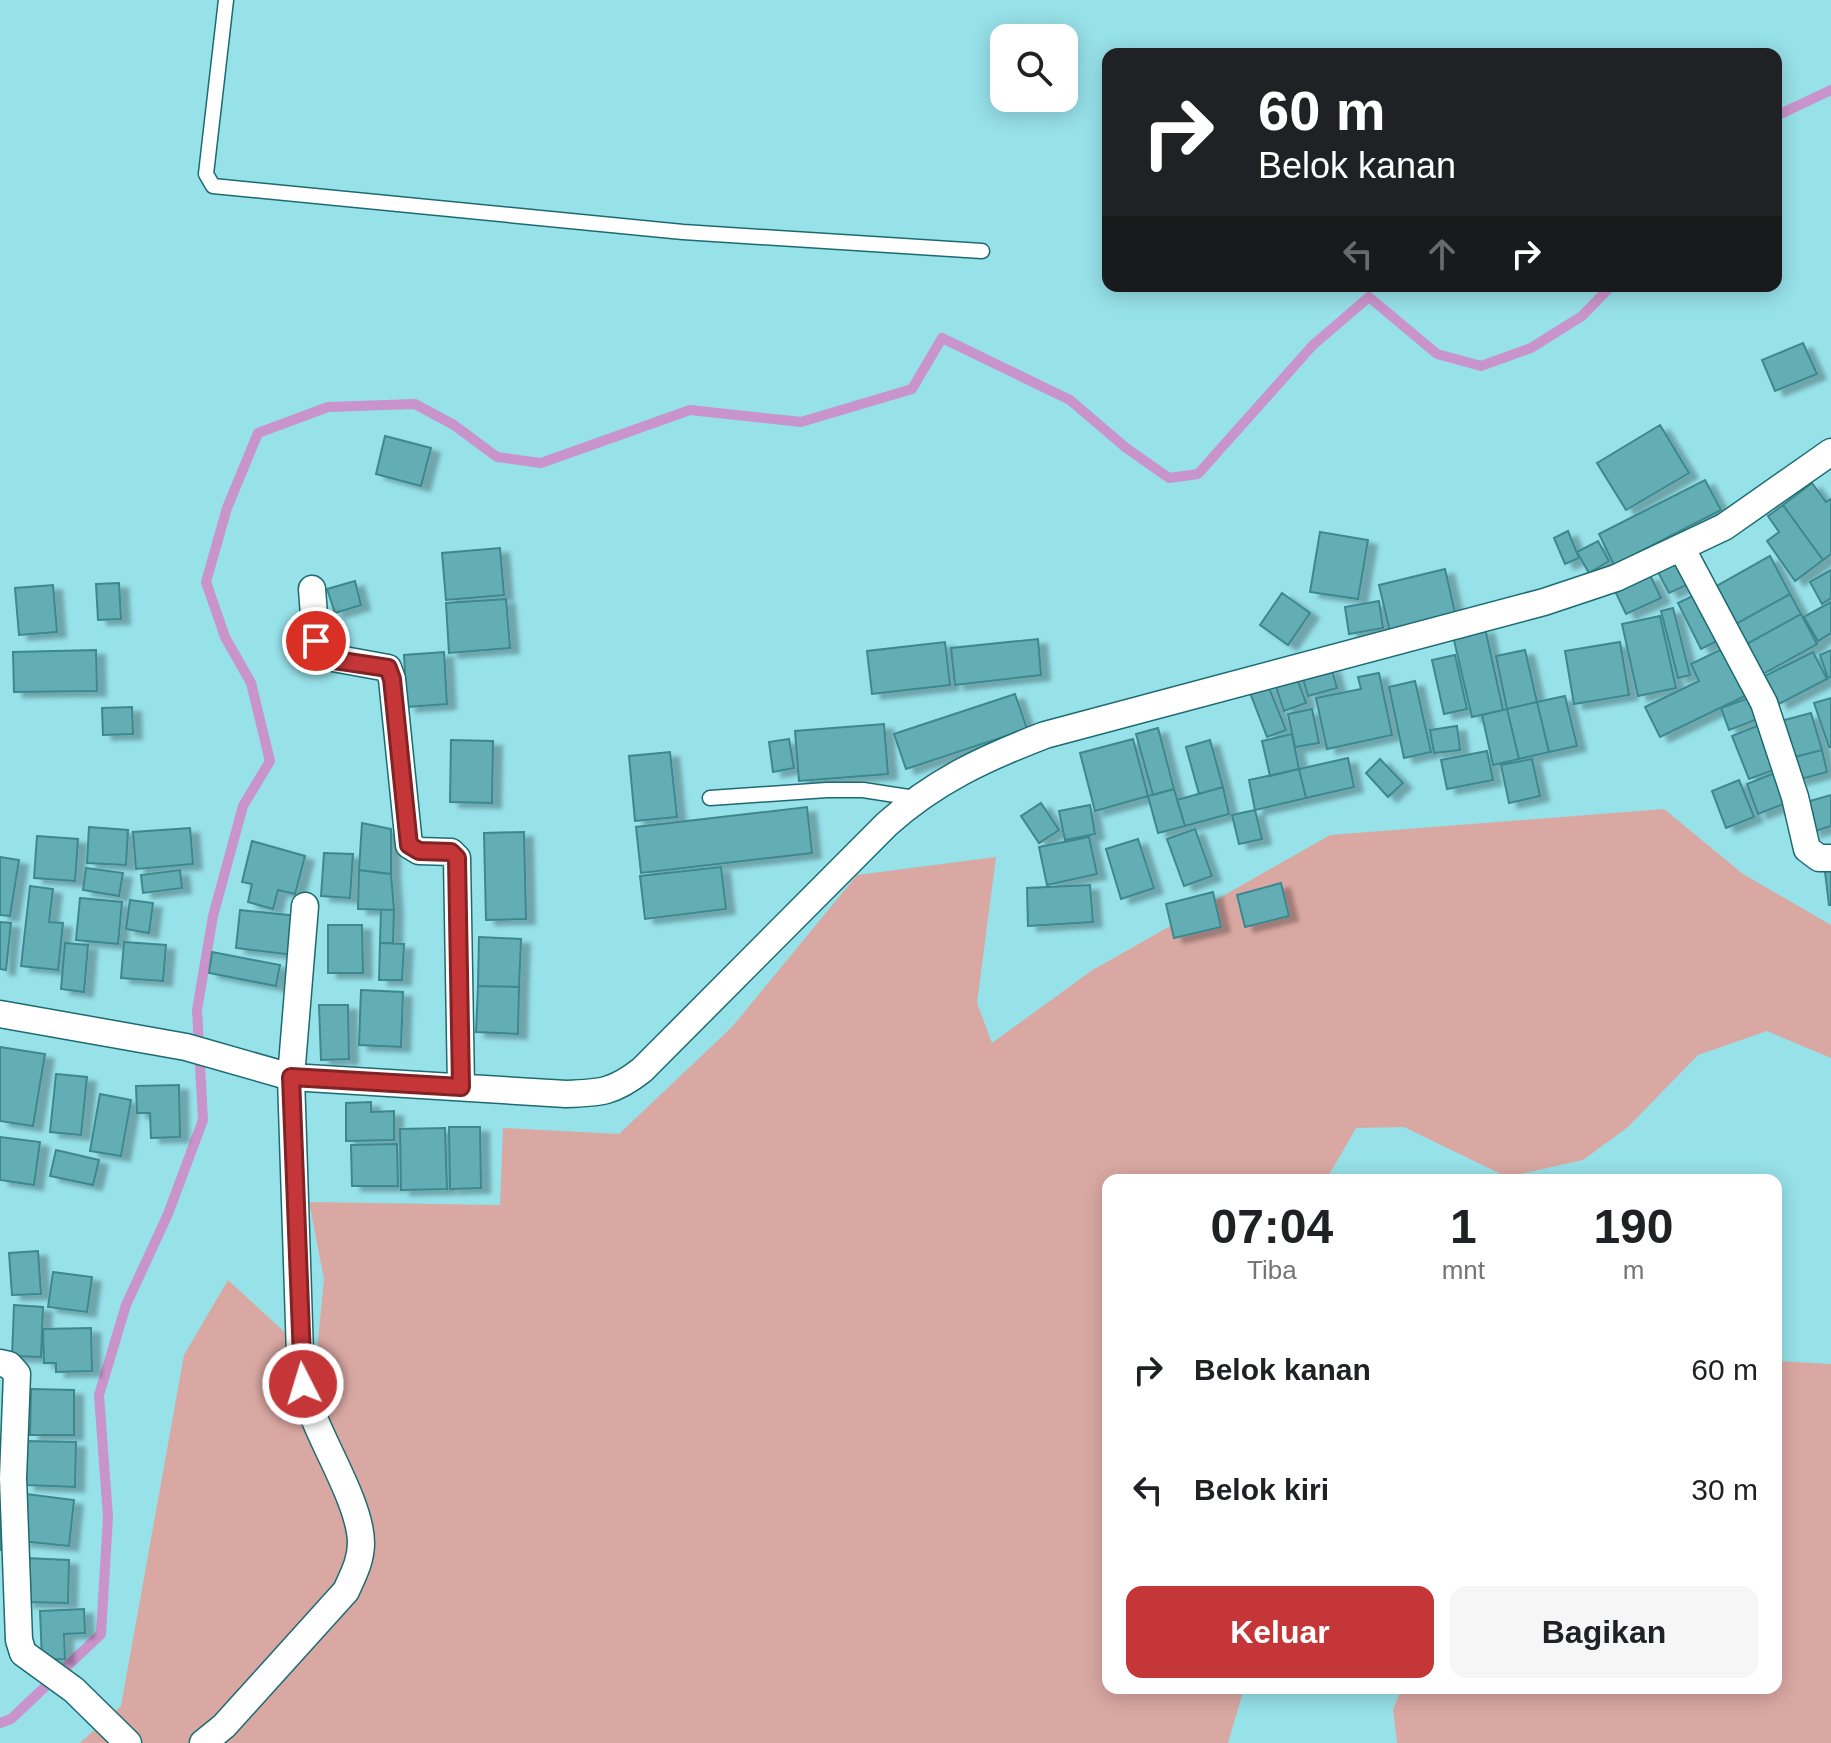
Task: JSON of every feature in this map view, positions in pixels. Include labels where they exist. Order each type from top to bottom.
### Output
[{"type":"street","points":[[0,1014],[186,1047],[291,1077],[566,1094],[604,1093],[624,1084],[642,1070],[915,798],[1002,751],[1045,735],[1544,602],[1616,578],[1724,527],[1831,452]]},
{"type":"street","points":[[1682,549],[1764,703],[1795,797],[1807,849],[1819,858],[1831,858]]},
{"type":"street","points":[[312,589],[316,641],[322,656],[388,668],[392,679],[409,845],[419,851],[451,852],[457,858],[461,1087]]},
{"type":"street","points":[[203,1743],[224,1726],[346,1591],[358,1566],[361,1542],[340,1474],[312,1414],[303,1384],[291,1077],[305,906]]},
{"type":"street","points":[[0,1363],[9,1365],[17,1374],[13,1493],[19,1640],[23,1653],[74,1690],[128,1743]]},
{"type":"lane","points":[[226,0],[206,174],[213,186],[683,232],[982,251]]},
{"type":"lane","points":[[710,798],[863,790],[915,798]]},
{"type":"shaded area","points":[[1664,809],[1743,874],[1831,925],[1831,1058],[1767,1031],[1698,1055],[1628,1127],[1583,1160],[1520,1174],[1501,1174],[1404,1127],[1356,1128],[1329,1174],[1102,1174],[1102,1694],[1242,1694],[1228,1743],[80,1743],[121,1706],[184,1355],[228,1280],[316,1361],[324,1279],[309,1202],[500,1205],[503,1128],[619,1134],[732,1027],[857,875],[996,857],[977,1003],[992,1043],[1091,971],[1330,835]]},
{"type":"shaded area","points":[[1782,1361],[1831,1364],[1831,1743],[1397,1743],[1393,1709],[1399,1694],[1782,1694]]},
{"type":"building","points":[[1803,343],[1817,374],[1775,391],[1762,360]]},
{"type":"building","points":[[1660,425],[1689,473],[1626,510],[1597,463]]},
{"type":"building","points":[[385,436],[431,448],[421,486],[376,474]]},
{"type":"building","points":[[1705,480],[1721,510],[1614,565],[1599,534]]},
{"type":"building","points":[[1812,483],[1826,502],[1831,499],[1831,554],[1823,560],[1783,505]]},
{"type":"building","points":[[1783,505],[1823,560],[1795,581],[1767,541],[1779,532],[1768,516]]},
{"type":"building","points":[[1568,531],[1579,558],[1565,564],[1554,538]]},
{"type":"building","points":[[1320,532],[1368,540],[1358,599],[1310,592]]},
{"type":"building","points":[[1598,541],[1609,561],[1589,573],[1577,552]]},
{"type":"building","points":[[500,548],[504,595],[446,600],[442,553]]},
{"type":"building","points":[[1770,556],[1790,594],[1736,624],[1715,587]]},
{"type":"building","points":[[1679,560],[1691,583],[1669,593],[1658,572]]},
{"type":"building","points":[[1445,569],[1456,617],[1390,632],[1379,585]]},
{"type":"building","points":[[1831,570],[1831,598],[1822,604],[1810,582]]},
{"type":"building","points":[[1650,575],[1661,598],[1626,614],[1615,591]]},
{"type":"building","points":[[355,581],[361,605],[335,613],[327,589]]},
{"type":"building","points":[[119,583],[121,619],[98,620],[96,584]]},
{"type":"building","points":[[53,585],[57,632],[19,635],[15,588]]},
{"type":"building","points":[[1701,592],[1723,638],[1701,649],[1678,603]]},
{"type":"building","points":[[1282,593],[1310,613],[1288,645],[1260,625]]},
{"type":"building","points":[[1790,594],[1801,614],[1747,644],[1736,624]]},
{"type":"building","points":[[506,599],[510,648],[449,653],[446,603]]},
{"type":"building","points":[[1379,601],[1383,628],[1349,634],[1345,607]]},
{"type":"building","points":[[1831,602],[1831,633],[1818,641],[1804,617]]},
{"type":"building","points":[[1673,608],[1690,675],[1678,678],[1661,611]]},
{"type":"building","points":[[1801,614],[1817,644],[1763,674],[1747,644]]},
{"type":"building","points":[[1660,616],[1676,688],[1638,696],[1622,624]]},
{"type":"building","points":[[1485,628],[1503,710],[1472,717],[1453,636]]},
{"type":"building","points":[[1038,639],[1041,675],[955,685],[951,648]]},
{"type":"building","points":[[945,642],[950,685],[872,694],[867,651]]},
{"type":"building","points":[[1620,642],[1629,695],[1574,704],[1565,651]]},
{"type":"building","points":[[1722,649],[1745,696],[1660,737],[1645,707],[1699,681],[1691,664]]},
{"type":"building","points":[[96,650],[97,691],[14,692],[13,652]]},
{"type":"building","points":[[1525,650],[1537,702],[1507,709],[1496,656]]},
{"type":"building","points":[[1831,650],[1831,677],[1828,678],[1820,655]]},
{"type":"building","points":[[444,652],[447,704],[407,707],[404,655]]},
{"type":"building","points":[[1813,652],[1827,679],[1779,704],[1765,676]]},
{"type":"building","points":[[1455,655],[1467,709],[1444,714],[1432,660]]},
{"type":"building","points":[[1331,667],[1337,688],[1308,696],[1302,675]]},
{"type":"building","points":[[1295,673],[1306,703],[1284,711],[1274,681]]},
{"type":"building","points":[[1379,673],[1392,735],[1327,749],[1316,698],[1361,689],[1358,677]]},
{"type":"building","points":[[1415,681],[1431,752],[1404,758],[1389,687]]},
{"type":"building","points":[[1267,683],[1286,730],[1267,737],[1249,690]]},
{"type":"building","points":[[1015,694],[1027,729],[906,769],[894,734]]},
{"type":"building","points":[[1565,696],[1577,746],[1549,752],[1537,702]]},
{"type":"building","points":[[1754,696],[1763,717],[1729,730],[1721,708]]},
{"type":"building","points":[[1831,698],[1831,747],[1829,747],[1814,703]]},
{"type":"building","points":[[1537,702],[1549,752],[1519,759],[1507,709]]},
{"type":"building","points":[[132,707],[133,734],[103,735],[102,708]]},
{"type":"building","points":[[1312,709],[1319,743],[1295,747],[1288,714]]},
{"type":"building","points":[[1507,709],[1519,759],[1493,765],[1482,715]]},
{"type":"building","points":[[1811,713],[1822,750],[1791,758],[1781,721]]},
{"type":"building","points":[[1767,722],[1784,766],[1749,779],[1732,736]]},
{"type":"building","points":[[884,724],[888,774],[799,781],[795,731]]},
{"type":"building","points":[[1457,726],[1460,750],[1434,753],[1430,730]]},
{"type":"building","points":[[1158,728],[1174,789],[1153,795],[1136,734]]},
{"type":"building","points":[[1292,734],[1299,769],[1270,776],[1262,741]]},
{"type":"building","points":[[789,739],[794,768],[773,772],[769,742]]},
{"type":"building","points":[[1133,739],[1148,796],[1095,811],[1080,753]]},
{"type":"building","points":[[451,740],[493,741],[492,803],[450,802]]},
{"type":"building","points":[[1210,740],[1223,787],[1199,794],[1186,747]]},
{"type":"building","points":[[1822,750],[1827,772],[1797,780],[1791,758]]},
{"type":"building","points":[[1487,751],[1493,780],[1447,789],[1441,760]]},
{"type":"building","points":[[670,752],[677,817],[635,821],[629,756]]},
{"type":"building","points":[[1348,758],[1354,787],[1306,798],[1299,769]]},
{"type":"building","points":[[1380,759],[1403,783],[1388,797],[1366,773]]},
{"type":"building","points":[[1532,759],[1540,796],[1509,803],[1501,765]]},
{"type":"building","points":[[1299,769],[1306,798],[1255,810],[1249,780]]},
{"type":"building","points":[[1782,770],[1794,800],[1758,814],[1747,784]]},
{"type":"building","points":[[1739,780],[1754,817],[1726,828],[1712,791]]},
{"type":"building","points":[[1223,787],[1229,814],[1185,826],[1177,800]]},
{"type":"building","points":[[1174,789],[1185,826],[1158,833],[1148,796]]},
{"type":"building","points":[[1831,795],[1831,826],[1812,832],[1803,803]]},
{"type":"building","points":[[1041,803],[1059,830],[1039,843],[1021,816]]},
{"type":"building","points":[[1090,805],[1095,834],[1065,840],[1059,811]]},
{"type":"building","points":[[807,807],[812,853],[641,873],[636,827]]},
{"type":"building","points":[[1255,810],[1262,839],[1239,844],[1232,815]]},
{"type":"building","points":[[362,823],[391,829],[391,874],[359,870]]},
{"type":"building","points":[[89,827],[128,830],[126,865],[87,863]]},
{"type":"building","points":[[190,828],[193,864],[136,869],[133,832]]},
{"type":"building","points":[[1195,829],[1212,876],[1184,886],[1167,839]]},
{"type":"building","points":[[524,832],[526,919],[486,920],[484,833]]},
{"type":"building","points":[[37,836],[78,839],[75,881],[34,878]]},
{"type":"building","points":[[1089,837],[1097,874],[1047,885],[1039,847]]},
{"type":"building","points":[[1138,839],[1154,888],[1121,899],[1106,849]]},
{"type":"building","points":[[252,841],[305,856],[295,894],[278,890],[273,909],[248,902],[252,884],[242,882]]},
{"type":"building","points":[[324,853],[353,854],[350,898],[321,896]]},
{"type":"building","points":[[0,857],[19,860],[10,916],[0,915]]},
{"type":"building","points":[[1831,862],[1831,905],[1829,905],[1824,863]]},
{"type":"building","points":[[721,867],[726,909],[645,919],[640,876]]},
{"type":"building","points":[[86,868],[123,873],[119,896],[83,890]]},
{"type":"building","points":[[180,870],[182,888],[143,893],[141,875]]},
{"type":"building","points":[[359,870],[391,874],[394,910],[358,909]]},
{"type":"building","points":[[1281,883],[1289,916],[1245,927],[1237,895]]},
{"type":"building","points":[[1090,885],[1093,922],[1028,926],[1027,888]]},
{"type":"building","points":[[30,886],[53,889],[49,922],[63,923],[58,970],[21,966]]},
{"type":"building","points":[[1213,892],[1221,927],[1174,938],[1166,904]]},
{"type":"building","points":[[80,898],[122,902],[118,944],[76,940]]},
{"type":"building","points":[[130,900],[153,903],[149,933],[126,929]]},
{"type":"building","points":[[240,910],[298,916],[294,955],[236,948]]},
{"type":"building","points":[[381,910],[394,910],[393,943],[380,943]]},
{"type":"building","points":[[0,922],[11,923],[6,970],[0,969]]},
{"type":"building","points":[[328,925],[362,925],[363,973],[328,973]]},
{"type":"building","points":[[479,937],[521,939],[519,987],[478,986]]},
{"type":"building","points":[[124,942],[166,945],[163,981],[121,978]]},
{"type":"building","points":[[65,943],[88,945],[84,992],[61,989]]},
{"type":"building","points":[[380,943],[404,944],[402,980],[379,980]]},
{"type":"building","points":[[212,952],[280,965],[276,986],[209,973]]},
{"type":"building","points":[[478,986],[519,987],[518,1034],[476,1032]]},
{"type":"building","points":[[361,990],[403,992],[401,1047],[359,1045]]},
{"type":"building","points":[[319,1005],[348,1005],[349,1059],[321,1060]]},
{"type":"building","points":[[0,1047],[45,1054],[33,1126],[0,1121]]},
{"type":"building","points":[[56,1074],[87,1077],[81,1135],[50,1132]]},
{"type":"building","points":[[179,1085],[180,1137],[151,1138],[150,1113],[137,1113],[136,1086]]},
{"type":"building","points":[[100,1094],[131,1100],[121,1156],[90,1151]]},
{"type":"building","points":[[371,1102],[371,1112],[394,1111],[394,1140],[346,1141],[346,1103]]},
{"type":"building","points":[[449,1127],[480,1127],[481,1188],[450,1189]]},
{"type":"building","points":[[445,1128],[447,1189],[401,1190],[400,1129]]},
{"type":"building","points":[[0,1137],[40,1142],[34,1185],[0,1180]]},
{"type":"building","points":[[397,1144],[398,1186],[352,1186],[351,1145]]},
{"type":"building","points":[[56,1150],[99,1160],[93,1185],[50,1176]]},
{"type":"building","points":[[38,1251],[41,1294],[12,1295],[9,1253]]},
{"type":"building","points":[[53,1272],[92,1277],[87,1312],[48,1307]]},
{"type":"building","points":[[14,1305],[43,1307],[41,1357],[12,1356]]},
{"type":"building","points":[[91,1328],[92,1371],[56,1372],[56,1363],[44,1363],[43,1329]]},
{"type":"building","points":[[31,1389],[74,1390],[74,1435],[30,1435]]},
{"type":"building","points":[[27,1441],[76,1442],[75,1487],[26,1485]]},
{"type":"building","points":[[26,1494],[74,1500],[69,1546],[21,1541]]},
{"type":"building","points":[[0,1516],[3,1516],[6,1549],[0,1550]]},
{"type":"building","points":[[25,1558],[69,1560],[68,1603],[25,1602]]},
{"type":"building","points":[[84,1609],[85,1633],[64,1634],[65,1659],[42,1660],[40,1611]]},
{"type":"waterway","points":[[1782,113],[1831,90]]},
{"type":"waterway","points":[[0,1723],[11,1719],[101,1634],[108,1517],[99,1395],[126,1305],[168,1214],[203,1120],[197,1010],[213,916],[243,806],[270,761],[251,683],[225,637],[206,582],[227,508],[258,433],[328,407],[415,404],[454,425],[497,457],[541,463],[690,410],[801,422],[912,389],[942,338],[1070,400],[1125,447],[1169,478],[1198,474],[1313,345],[1369,297],[1437,354],[1481,366],[1531,348],[1582,316],[1605,292]]},
{"type":"route","points":[[303,1384],[291,1077],[461,1087],[457,858],[451,852],[419,851],[409,845],[392,679],[388,668],[328,659],[322,656],[316,641]]}]
